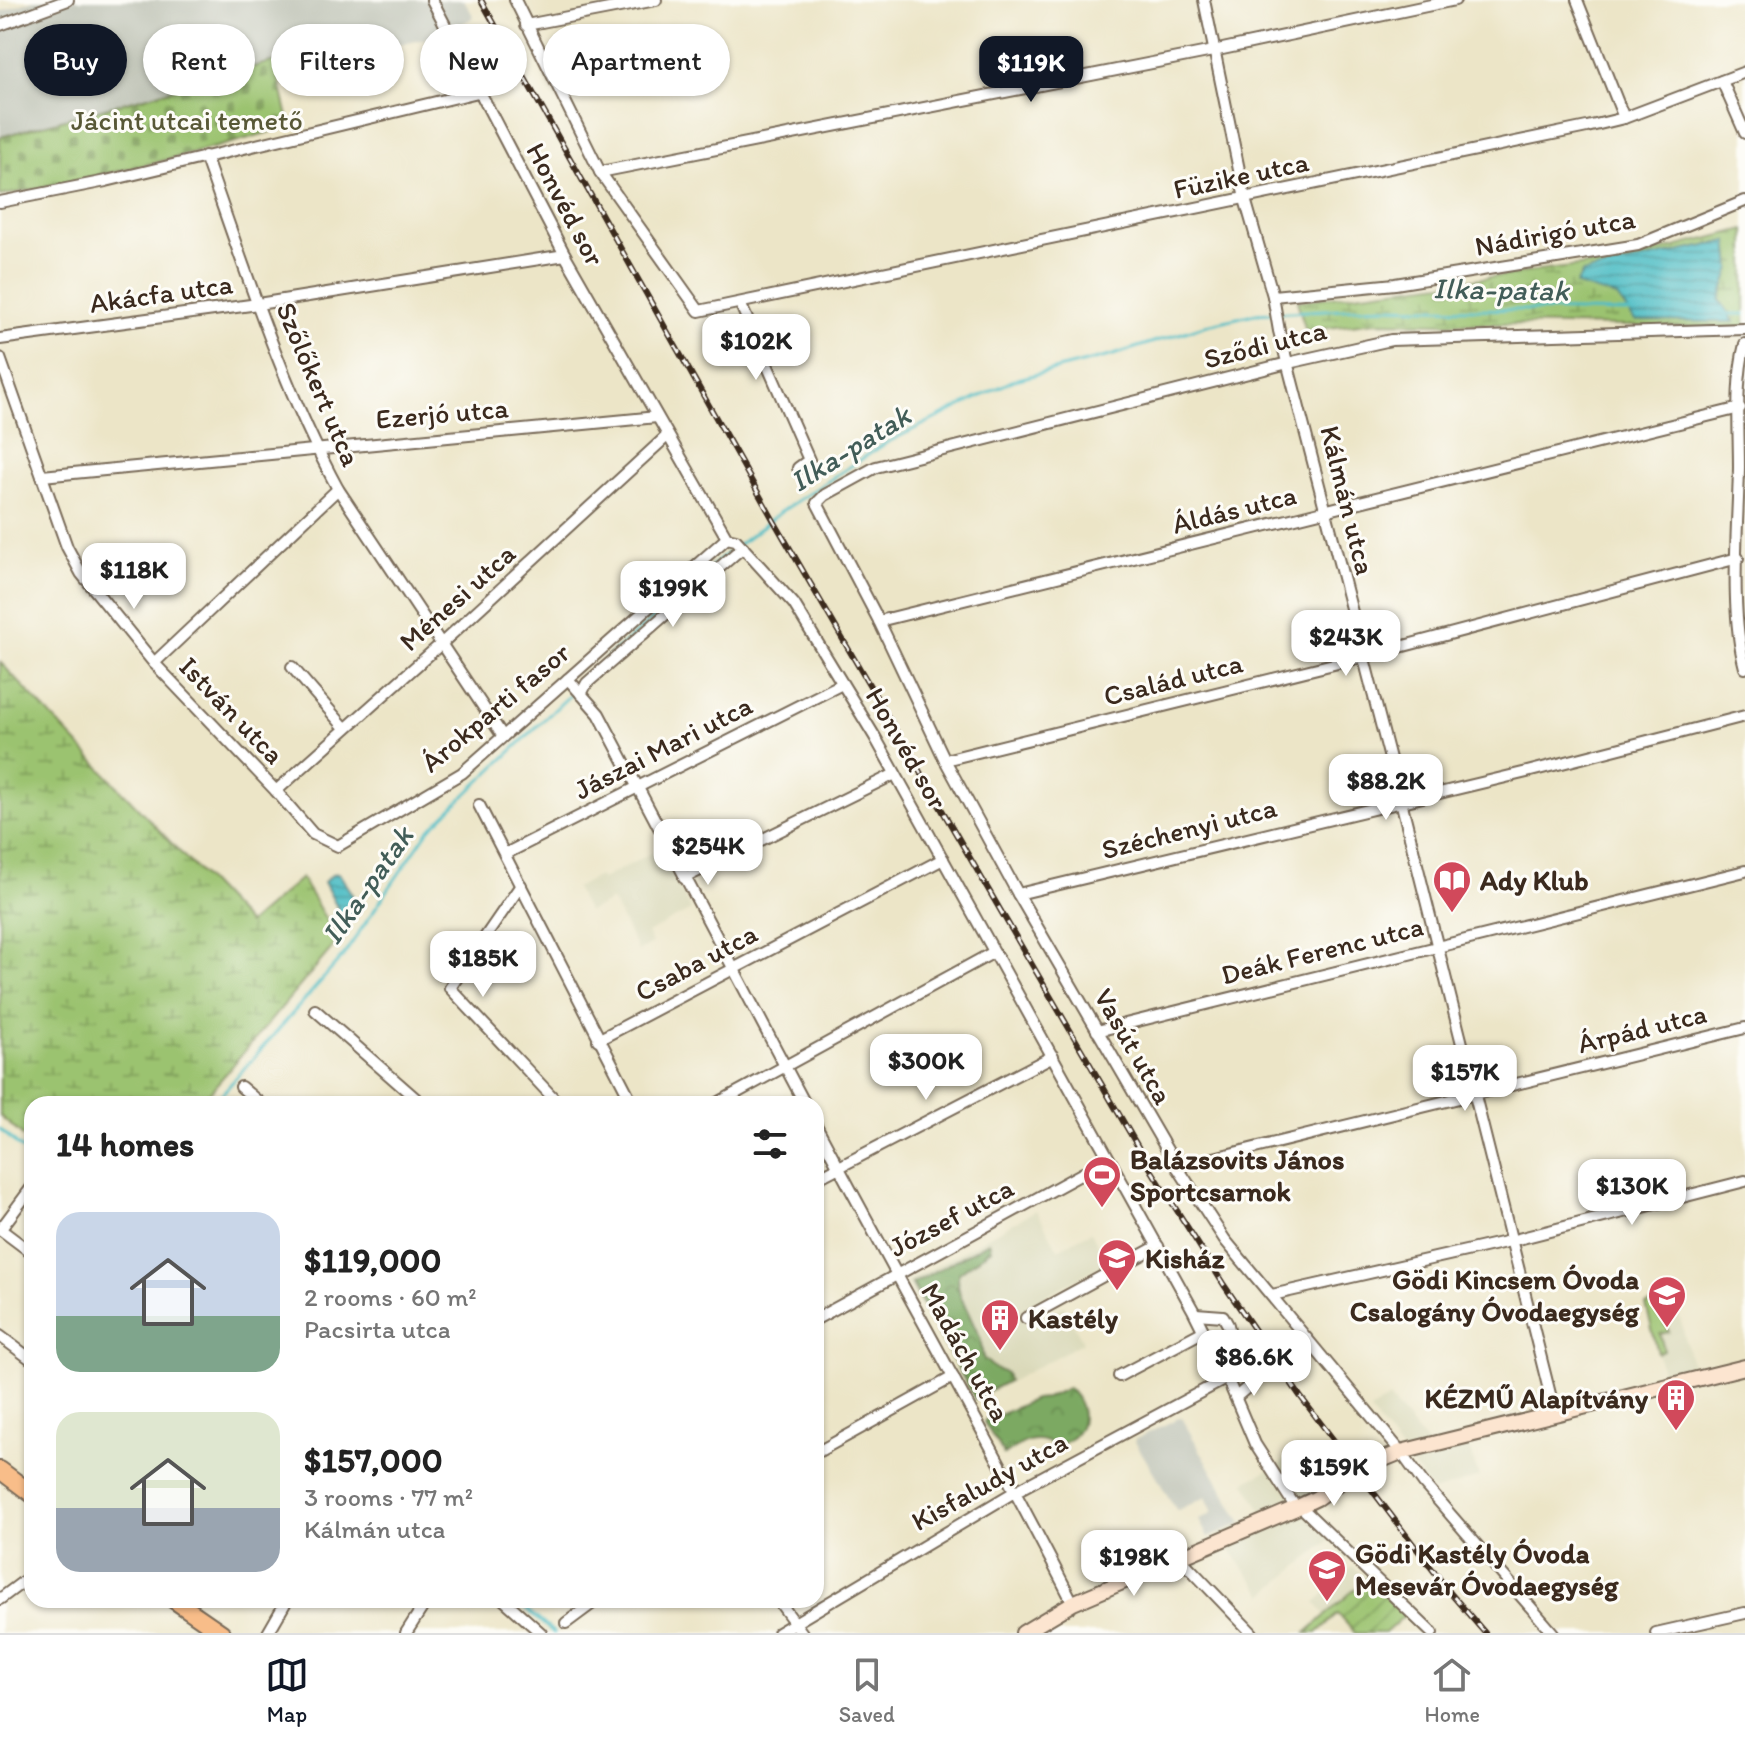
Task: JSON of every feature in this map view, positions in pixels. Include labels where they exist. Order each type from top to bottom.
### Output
[{"type":"main road","points":[[0,1470],[24,1488]]},
{"type":"main road","points":[[186,1608],[222,1633]]},
{"type":"street","points":[[0,25],[68,0]]},
{"type":"street","name":"Honvéd sor","points":[[432,0],[443,24]]},
{"type":"street","points":[[515,0],[526,24]]},
{"type":"street","points":[[527,25],[656,0]]},
{"type":"street","name":"Kálmán utca","points":[[1204,0],[1245,199],[1274,302],[1555,1414]]},
{"type":"street","points":[[527,27],[600,172],[1455,0]]},
{"type":"street","points":[[1577,0],[1624,118]]},
{"type":"street","name":"Füzike utca","points":[[600,172],[699,311],[1624,118],[1745,72]]},
{"type":"street","points":[[1722,81],[1745,133]]},
{"type":"street","points":[[0,202],[106,181],[461,96]]},
{"type":"street","name":"Honvéd sor","points":[[480,96],[667,436],[737,542],[794,604],[895,774],[1196,1314],[1255,1444],[1298,1507],[1432,1633]]},
{"type":"street","name":"Szőlőkert utca","points":[[205,156],[258,304],[317,449],[338,489],[502,735]]},
{"type":"street","name":"Nádirigó utca","points":[[1274,302],[1638,245],[1745,201]]},
{"type":"street","name":"Akácfa utca","points":[[0,339],[258,304],[565,255]]},
{"type":"street","points":[[740,303],[809,460],[798,468]]},
{"type":"street","name":"Sződi utca","points":[[817,503],[825,495],[876,467],[1391,340],[1745,329]]},
{"type":"street","points":[[1745,344],[1740,408],[1738,558],[1745,668]]},
{"type":"street","name":"István utca","points":[[0,358],[67,547],[81,573],[154,663],[313,834]]},
{"type":"street","name":"Áldás utca","points":[[879,621],[1740,408]]},
{"type":"street","name":"Ezerjó utca","points":[[42,476],[657,417]]},
{"type":"street","name":"Ménesi utca","points":[[276,791],[667,436]]},
{"type":"street","points":[[154,663],[338,489]]},
{"type":"street","name":"Vasút utca","points":[[817,503],[879,621],[945,760],[1018,894],[1177,1167],[1225,1240],[1401,1452],[1424,1484],[1553,1633]]},
{"type":"street","name":"Árokparti fasor","points":[[575,687],[587,683],[737,542]]},
{"type":"street","name":"Árokparti fasor","points":[[313,834],[338,846],[462,773],[502,735],[575,687],[737,542]]},
{"type":"street","name":"Család utca","points":[[945,760],[1362,657],[1738,558]]},
{"type":"street","points":[[292,667],[345,728]]},
{"type":"street","name":"Jászai Mari utca","points":[[505,854],[842,684]]},
{"type":"street","points":[[575,687],[599,714],[801,1096]]},
{"type":"street","name":"Széchenyi utca","points":[[1018,894],[1527,772],[1745,716]]},
{"type":"street","points":[[684,878],[895,774]]},
{"type":"street","points":[[479,805],[629,1096]]},
{"type":"street","name":"Csaba utca","points":[[598,1040],[943,859]]},
{"type":"street","name":"Deák Ferenc utca","points":[[1097,1031],[1745,871]]},
{"type":"street","points":[[521,885],[450,988],[551,1096]]},
{"type":"street","points":[[731,1096],[994,952]]},
{"type":"street","points":[[315,1010],[413,1096]]},
{"type":"street","name":"Árpád utca","points":[[1177,1167],[1745,1028]]},
{"type":"street","points":[[824,1175],[1053,1056]]},
{"type":"street","points":[[241,1087],[252,1096]]},
{"type":"street","name":"Madách utca","points":[[824,1140],[1016,1491],[1073,1603]]},
{"type":"street","name":"József utca","points":[[824,1314],[1109,1159]]},
{"type":"street","points":[[1272,1295],[1510,1241],[1745,1181]]},
{"type":"street","points":[[24,1198],[0,1229],[24,1247]]},
{"type":"street","points":[[1026,1318],[1158,1246]]},
{"type":"street","points":[[1196,1314],[1223,1316],[1228,1325],[1232,1342],[1252,1379],[1249,1386],[1236,1397]]},
{"type":"street","points":[[1119,1376],[1204,1331]]},
{"type":"street","points":[[0,1336],[24,1354]]},
{"type":"street","points":[[1023,1633],[1073,1603],[1298,1507],[1317,1498],[1350,1474],[1401,1452],[1745,1367]]},
{"type":"street","points":[[824,1449],[953,1377]]},
{"type":"street","name":"Kisfaludy utca","points":[[824,1604],[1016,1491],[1227,1378]]},
{"type":"street","points":[[1180,1558],[1252,1633]]},
{"type":"street","points":[[0,1599],[24,1581]]},
{"type":"street","points":[[268,1633],[282,1608]]},
{"type":"street","points":[[406,1633],[422,1608]]},
{"type":"street","points":[[513,1608],[541,1633]]},
{"type":"street","points":[[566,1623],[586,1608]]},
{"type":"street","points":[[784,1608],[802,1633]]},
{"type":"street","name":"Kisfaludy utca","points":[[778,1633],[818,1608]]},
{"type":"street","points":[[1656,1633],[1745,1613]]},
{"type":"shaded area","points":[[34,0],[464,0],[474,17],[462,24],[420,24],[420,40],[404,44],[404,24],[271,24],[271,62],[255,67],[255,24],[143,24],[143,96],[148,96],[0,137],[0,12]]},
{"type":"shaded area","points":[[659,849],[691,910],[647,933],[652,944],[638,951],[612,900],[588,912],[575,888],[599,876],[602,879]]},
{"type":"shaded area","points":[[1036,1210],[1058,1249],[1091,1232],[1107,1262],[1021,1309],[1030,1325],[1064,1306],[1083,1342],[973,1402],[907,1282]]},
{"type":"shaded area","name":"Gödi Kincsem Óvoda Csalogány Óvodaegység","points":[[1675,1298],[1693,1369],[1663,1376],[1646,1305]]},
{"type":"shaded area","points":[[1389,1398],[1432,1450],[1468,1445],[1479,1477],[1433,1492],[1370,1411]]},
{"type":"shaded area","points":[[1181,1417],[1242,1523],[1208,1537],[1199,1520],[1213,1512],[1206,1497],[1177,1511],[1134,1440]]},
{"type":"shaded area","points":[[1301,1452],[1314,1473],[1328,1467],[1339,1487],[1301,1511],[1330,1540],[1264,1595],[1218,1534],[1264,1515],[1245,1482]]},
{"type":"shaded area","points":[[1353,1566],[1367,1578],[1325,1615],[1315,1603]]},
{"type":"green space","name":"Jácint utcai temető","points":[[271,62],[271,96],[283,96],[290,126],[146,165],[0,196],[0,137],[148,96],[255,96],[255,67]]},
{"type":"green space","points":[[1745,229],[1745,328],[1374,322],[1306,331],[1297,301],[1620,261]]},
{"type":"green space","points":[[0,662],[248,924],[301,878],[336,936],[332,948],[207,1096],[24,1096],[24,1137],[0,1116]]},
{"type":"green space","points":[[989,1242],[991,1249],[959,1273],[957,1280],[960,1295],[980,1338],[983,1358],[995,1369],[1006,1373],[1008,1381],[975,1399],[912,1284]]},
{"type":"green space","points":[[1657,1302],[1661,1319],[1665,1318],[1669,1332],[1660,1334],[1664,1351],[1658,1353],[1646,1305]]},
{"type":"green space","points":[[1068,1388],[1080,1405],[1082,1414],[1078,1431],[1064,1443],[1054,1446],[1041,1440],[1028,1441],[1004,1455],[984,1422],[986,1419]]},
{"type":"green space","points":[[1367,1578],[1405,1615],[1385,1633],[1355,1633],[1338,1614],[1317,1633],[1306,1633]]},
{"type":"water","points":[[1728,241],[1731,268],[1720,300],[1734,322],[1635,321],[1617,297],[1576,285],[1582,273]]},
{"type":"water","points":[[339,873],[360,908],[350,916],[347,912],[340,913],[324,882]]},
{"type":"waterway","name":"Ilka-patak","points":[[589,674],[723,557],[782,511],[886,443],[1014,380],[1254,314],[1379,307],[1629,312]]},
{"type":"waterway","name":"Ilka-patak","points":[[1725,314],[1745,314]]},
{"type":"waterway","name":"Ilka-patak","points":[[220,1096],[343,956],[428,831],[573,692]]},
{"type":"waterway","name":"Ilka-patak","points":[[0,1129],[24,1151]]},
{"type":"waterway","name":"Ilka-patak","points":[[524,1608],[554,1633]]},
{"type":"railway","points":[[481,0],[774,521],[1152,1171],[1224,1285],[1300,1396],[1452,1595],[1485,1633]]},
{"type":"place","name":"Ady Klub","points":[[1452,914]]},
{"type":"place","name":"Balázsovits János Sportcsarnok","points":[[1102,1209]]},
{"type":"place","name":"Kisház","points":[[1117,1292]]},
{"type":"place","name":"Gödi Kincsem Óvoda Csalogány Óvodaegység","points":[[1667,1329]]},
{"type":"place","name":"Kastély","points":[[1000,1352]]},
{"type":"place","name":"KÉZMŰ Alapítvány","points":[[1676,1432]]},
{"type":"place","name":"Gödi Kastély Óvoda Mesevár Óvodaegység","points":[[1327,1603]]}]
